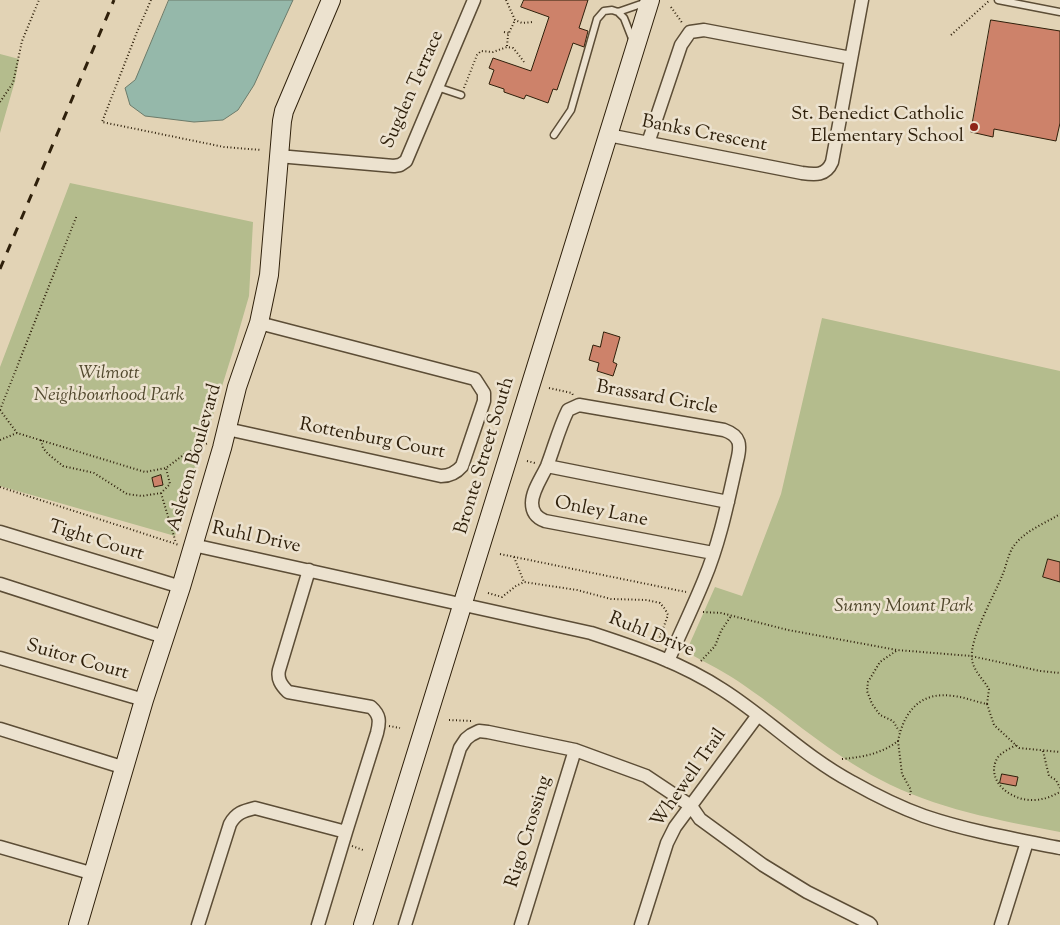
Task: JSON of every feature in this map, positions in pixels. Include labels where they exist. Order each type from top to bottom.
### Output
[{"type":"main road","name":"Asleton Boulevard","points":[[78,925],[126,768],[144,700],[181,587],[187,546],[226,433],[237,388],[259,323],[269,275],[280,131],[284,111],[331,0]]},
{"type":"main road","name":"Bronte Street South","points":[[363,925],[650,0]]},
{"type":"street","name":"Sugden Terrace","points":[[278,156],[385,165],[400,165],[406,161],[474,0]]},
{"type":"street","name":"Banks Crescent","points":[[608,136],[802,173],[818,175],[823,173],[832,162],[862,0]]},
{"type":"street","points":[[648,143],[681,45],[690,32],[704,30],[851,58]]},
{"type":"street","name":"Rottenburg Court","points":[[226,433],[447,476],[457,472],[462,466],[484,401],[484,393],[475,380],[259,323]]},
{"type":"street","name":"Brassard Circle","points":[[547,466],[568,410],[579,406],[724,430],[732,432],[739,440],[740,451],[714,553],[668,661]]},
{"type":"street","points":[[547,466],[728,502]]},
{"type":"street","name":"Onley Lane","points":[[547,466],[532,503],[538,518],[544,521],[714,553]]},
{"type":"street","name":"Tight Court","points":[[0,532],[181,587]]},
{"type":"street","name":"Ruhl Drive","points":[[187,546],[309,570],[591,633],[653,654],[702,677],[758,715],[835,772],[868,791],[923,816],[980,832],[1060,848]]},
{"type":"street","points":[[309,570],[279,670],[280,682],[288,692],[371,707],[380,718],[318,925]]},
{"type":"street","points":[[0,584],[164,637]]},
{"type":"street","name":"Suitor Court","points":[[0,658],[144,700]]},
{"type":"street","name":"Whewell Trail","points":[[645,923],[667,843],[675,827],[758,715]]},
{"type":"street","points":[[0,729],[126,768]]},
{"type":"street","points":[[405,925],[460,748],[466,738],[479,731],[533,740],[576,750],[613,762],[646,776],[691,806],[700,819],[763,865],[807,892],[869,922],[871,925]]},
{"type":"street","name":"Rigo Crossing","points":[[521,925],[576,750]]},
{"type":"street","points":[[198,925],[230,824],[235,815],[255,808],[346,832]]},
{"type":"street","points":[[1001,925],[1028,842]]},
{"type":"street","points":[[0,847],[94,874]]},
{"type":"lane","points":[[618,12],[650,0]]},
{"type":"lane","points":[[998,0],[1060,12]]},
{"type":"lane","points":[[554,135],[570,110],[597,19],[604,11],[612,10],[618,12],[624,18],[636,47]]},
{"type":"lane","points":[[437,87],[461,95]]},
{"type":"path","points":[[0,102],[13,83],[22,41],[39,0]]},
{"type":"path","points":[[151,0],[102,122],[224,147],[261,150]]},
{"type":"path","points":[[506,0],[514,20],[506,46]]},
{"type":"path","points":[[951,34],[990,0]]},
{"type":"path","points":[[670,6],[684,26]]},
{"type":"path","points":[[514,20],[522,23],[533,22]]},
{"type":"path","points":[[504,32],[509,33]]},
{"type":"path","points":[[461,95],[477,55],[481,51],[492,52],[506,46],[513,48],[524,62]]},
{"type":"path","points":[[77,215],[0,410],[17,433],[145,472],[166,468],[186,453],[226,433]]},
{"type":"path","points":[[549,388],[572,392],[579,406]]},
{"type":"path","points":[[0,440],[17,433]]},
{"type":"path","points":[[41,440],[43,448],[48,454],[63,466],[94,473],[127,494],[142,496],[160,493],[170,484],[166,468]]},
{"type":"path","points":[[0,487],[187,546]]},
{"type":"path","points":[[160,493],[187,546]]},
{"type":"path","points":[[1060,514],[1026,534],[1012,548],[1002,577],[975,638],[971,656],[973,666],[989,689],[987,704],[994,725],[1019,748],[1060,752]]},
{"type":"path","points":[[500,554],[697,596]]},
{"type":"path","points":[[514,557],[524,582]]},
{"type":"path","points":[[488,593],[502,597],[524,582],[577,590],[611,598],[647,600],[660,603],[666,609],[668,615],[653,654]]},
{"type":"path","points":[[691,609],[731,616],[788,630],[897,650],[971,656],[1040,671],[1060,673]]},
{"type":"path","points":[[701,661],[715,646],[721,631],[731,616]]},
{"type":"path","points":[[897,650],[880,662],[868,682],[868,691],[872,704],[880,715],[893,721],[900,733]]},
{"type":"path","points":[[910,795],[911,790],[902,774],[898,741],[912,708],[924,698],[940,695],[954,696],[987,704]]},
{"type":"path","points":[[449,720],[472,721],[479,731]]},
{"type":"path","points":[[842,758],[875,754],[898,741]]},
{"type":"path","points":[[1016,745],[998,756],[994,765],[996,778],[1001,787],[1014,796],[1028,800],[1041,800],[1060,792]]},
{"type":"path","points":[[1043,751],[1049,776],[1056,780],[1060,788]]},
{"type":"green space","points":[[0,54],[19,59],[15,81],[0,133]]},
{"type":"green space","name":"Wilmott Neighbourhood Park","points":[[70,183],[253,222],[249,296],[175,536],[0,486],[0,367]]},
{"type":"green space","name":"Sunny Mount Park","points":[[822,318],[1060,371],[1060,832],[945,806],[879,779],[827,747],[738,681],[686,652],[715,587],[742,596],[781,494]]},
{"type":"shaded area","points":[[169,0],[293,0],[254,85],[238,110],[223,120],[194,122],[145,116],[130,105],[125,88],[135,80]]},
{"type":"building","points":[[524,0],[588,0],[579,28],[588,31],[584,47],[573,43],[557,90],[553,89],[548,103],[526,95],[524,99],[489,84],[494,70],[489,68],[493,58],[531,71],[549,17],[521,7]]},
{"type":"building","points":[[991,20],[1060,31],[1060,123],[1056,141],[994,129],[993,137],[971,132]]},
{"type":"building","points":[[604,332],[620,337],[613,362],[617,364],[613,376],[597,371],[599,363],[589,360],[593,345],[600,347]]},
{"type":"building","points":[[161,475],[163,485],[154,487],[152,478]]},
{"type":"building","points":[[1048,559],[1060,562],[1060,582],[1043,577]]},
{"type":"building","points":[[1002,774],[1018,777],[1016,786],[1000,783]]},
{"type":"railway","points":[[0,269],[114,0]]},
{"type":"place","name":"St. Benedict Catholic Elementary School","points":[[974,127]]}]
